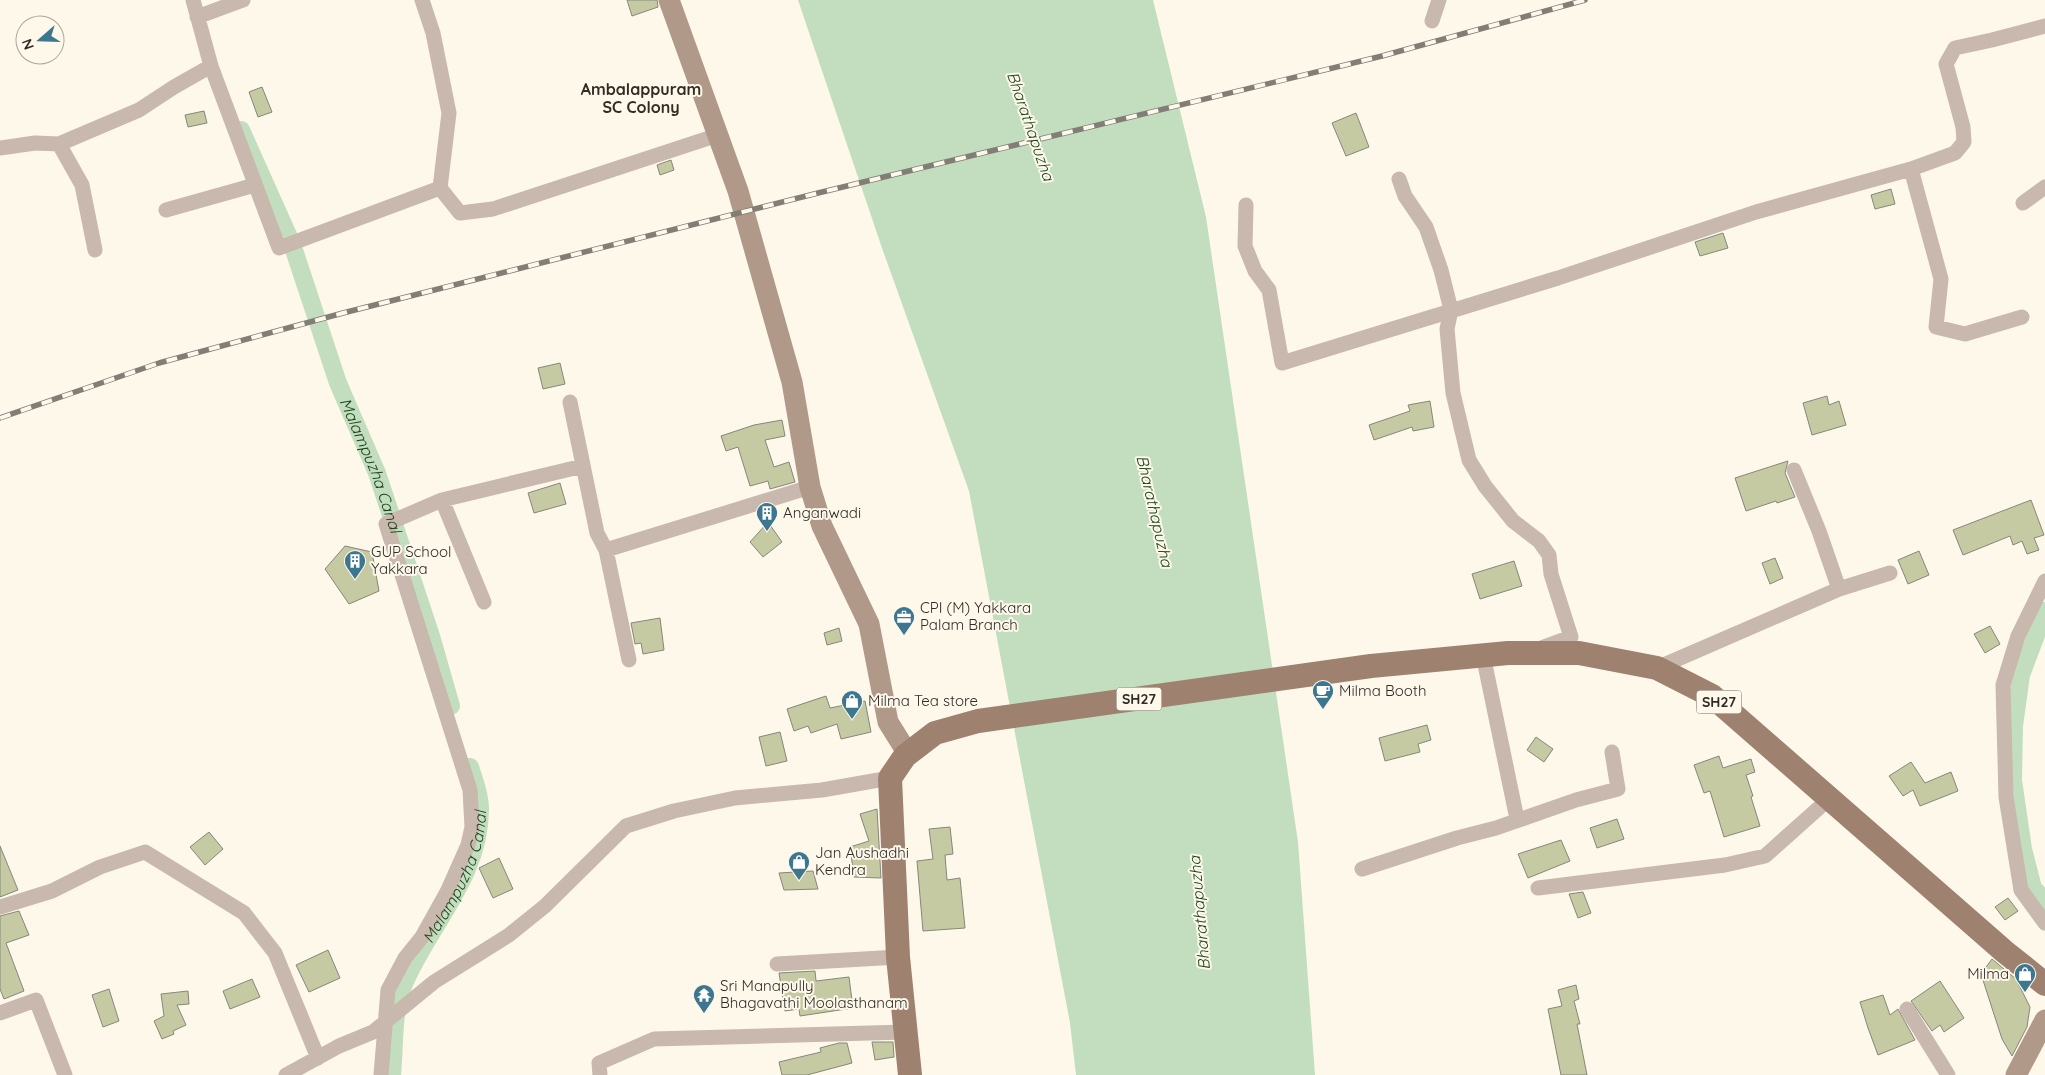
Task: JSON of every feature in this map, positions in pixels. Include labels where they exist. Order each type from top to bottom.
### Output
[{"type":"main road","name":"SH27","points":[[890,778],[908,754],[936,733],[978,721],[1371,666],[1508,652],[1579,652],[1657,668],[1712,696],[2004,952],[2045,984]]},
{"type":"main road","points":[[890,778],[898,957],[910,1075]]},
{"type":"street","points":[[193,0],[211,66],[279,248],[440,188]]},
{"type":"street","points":[[198,17],[244,0]]},
{"type":"street","points":[[422,0],[433,33],[449,113],[440,188],[460,213],[493,209],[718,135]]},
{"type":"street","points":[[669,0],[738,191],[792,382],[810,488],[822,526],[869,624],[888,722],[908,754]]},
{"type":"street","points":[[1432,21],[1439,0]]},
{"type":"street","points":[[1246,205],[1245,246],[1255,271],[1269,290],[1282,363],[1558,278],[1756,212],[1911,169],[1954,153],[1964,142],[1963,127],[1946,64],[1955,48],[2045,26]]},
{"type":"street","points":[[0,148],[35,143],[59,144],[140,110],[174,87],[211,66]]},
{"type":"street","points":[[59,144],[82,185],[95,250]]},
{"type":"street","points":[[1911,169],[1941,279],[1936,327],[1965,334],[2022,316]]},
{"type":"street","points":[[1399,178],[1405,196],[1426,228],[1441,270],[1451,310],[1447,329],[1453,393],[1469,460],[1485,486],[1513,521],[1539,541],[1549,555],[1551,574],[1571,637],[1526,653]]},
{"type":"street","points":[[166,210],[255,185]]},
{"type":"street","points":[[2023,203],[2045,187]]},
{"type":"street","points":[[570,402],[597,533],[606,550],[629,660]]},
{"type":"street","points":[[381,1075],[395,1014],[388,990],[406,958],[422,937],[447,892],[468,844],[472,828],[470,790],[386,524],[442,500],[583,466]]},
{"type":"street","points":[[1794,470],[1819,531],[1839,589]]},
{"type":"street","points":[[606,550],[810,488]]},
{"type":"street","points":[[442,500],[484,602]]},
{"type":"street","points":[[1657,668],[1839,589],[1890,573]]},
{"type":"street","points":[[2045,581],[2018,636],[2003,685],[2006,797],[2021,890],[2045,923]]},
{"type":"street","points":[[1484,655],[1517,819]]},
{"type":"street","points":[[1362,869],[1438,844],[1496,828],[1517,819],[1576,800],[1618,789],[1612,752]]},
{"type":"street","points":[[286,1075],[339,1046],[373,1032],[434,982],[509,935],[545,906],[626,826],[674,811],[734,798],[822,790],[890,778]]},
{"type":"street","points":[[1538,888],[1725,865],[1765,856],[1830,798]]},
{"type":"street","points":[[0,907],[52,891],[100,867],[145,852],[244,914],[275,953],[318,1058]]},
{"type":"street","points":[[777,964],[898,957]]},
{"type":"street","points":[[0,1013],[36,1000],[65,1075]]},
{"type":"street","points":[[1907,1009],[1948,1075]]},
{"type":"street","points":[[2016,1075],[2045,1020]]},
{"type":"street","points":[[600,1075],[599,1062],[654,1040],[905,1032]]},
{"type":"water","name":"Bharathapuzha","points":[[798,0],[1153,0],[1206,217],[1298,842],[1315,1075],[1076,1075],[1070,1023],[969,491],[882,248]]},
{"type":"building","points":[[627,0],[657,0],[658,7],[632,16]]},
{"type":"building","points":[[262,87],[272,112],[258,117],[249,92]]},
{"type":"building","points":[[204,111],[207,123],[188,127],[185,115]]},
{"type":"building","points":[[1356,113],[1369,147],[1346,156],[1332,123]]},
{"type":"building","points":[[671,160],[674,170],[660,175],[657,165]]},
{"type":"building","points":[[1891,189],[1895,204],[1875,209],[1871,195]]},
{"type":"building","points":[[1723,233],[1728,248],[1700,256],[1695,242]]},
{"type":"building","points":[[560,363],[565,384],[543,389],[538,368]]},
{"type":"building","points":[[1827,396],[1829,405],[1839,401],[1846,425],[1812,435],[1803,403]]},
{"type":"building","points":[[1430,401],[1434,427],[1413,431],[1412,427],[1374,440],[1369,425],[1410,411],[1408,405]]},
{"type":"building","points":[[782,420],[785,436],[765,440],[774,467],[789,462],[795,482],[770,489],[768,481],[750,486],[738,447],[726,451],[721,436],[754,425]]},
{"type":"building","points":[[1788,461],[1785,473],[1795,497],[1746,511],[1735,478]]},
{"type":"building","points":[[560,483],[566,504],[534,513],[528,493]]},
{"type":"building","points":[[2031,500],[2044,535],[2034,538],[2039,550],[2027,554],[2022,541],[2013,545],[2010,536],[1963,555],[1953,530]]},
{"type":"building","name":"Anganwadi","points":[[768,522],[782,542],[763,557],[750,542]]},
{"type":"building","name":"GUP School Yakkara","points":[[345,546],[372,552],[379,591],[349,604],[325,569]]},
{"type":"building","points":[[1919,551],[1929,575],[1908,584],[1898,560]]},
{"type":"building","points":[[1775,558],[1783,578],[1770,584],[1762,563]]},
{"type":"building","points":[[1514,561],[1522,586],[1480,599],[1472,574]]},
{"type":"building","points":[[660,618],[664,650],[643,654],[641,643],[635,644],[631,623]]},
{"type":"building","points":[[1990,626],[2000,644],[1985,653],[1974,634]]},
{"type":"building","points":[[839,628],[842,641],[827,645],[824,633]]},
{"type":"building","points":[[826,696],[830,708],[865,701],[871,732],[841,739],[837,724],[811,733],[808,726],[794,731],[787,709]]},
{"type":"building","points":[[1427,725],[1431,740],[1418,744],[1420,752],[1385,761],[1379,738]]},
{"type":"building","points":[[780,732],[787,761],[766,766],[759,737]]},
{"type":"building","points":[[1536,737],[1553,749],[1544,762],[1527,750]]},
{"type":"building","points":[[1719,756],[1723,768],[1751,759],[1755,772],[1746,775],[1760,826],[1724,837],[1710,791],[1704,793],[1694,765]]},
{"type":"building","points":[[1911,762],[1925,783],[1951,772],[1958,791],[1920,806],[1913,790],[1903,796],[1889,776]]},
{"type":"building","points":[[877,809],[881,878],[854,877],[850,847],[869,841],[860,814]]},
{"type":"building","points":[[1617,819],[1624,839],[1597,848],[1590,828]]},
{"type":"building","points":[[950,827],[953,854],[945,855],[947,880],[960,878],[965,928],[923,931],[917,861],[933,859],[929,829]]},
{"type":"building","points":[[209,832],[223,849],[205,865],[190,847]]},
{"type":"building","points":[[1561,840],[1570,861],[1528,878],[1518,854]]},
{"type":"building","points":[[0,846],[18,890],[0,897]]},
{"type":"building","points":[[499,858],[513,889],[493,898],[479,868]]},
{"type":"building","name":"Jan Aushadhi Kendra","points":[[813,871],[818,889],[784,890],[779,873]]},
{"type":"building","points":[[1583,892],[1591,913],[1578,918],[1569,894]]},
{"type":"building","points":[[2008,898],[2018,911],[2005,920],[1995,907]]},
{"type":"building","points":[[19,911],[29,935],[6,943],[24,991],[4,999],[0,989],[0,916]]},
{"type":"building","points":[[328,950],[340,978],[309,992],[296,965]]},
{"type":"building","points":[[1992,959],[2016,979],[2030,1007],[2027,1027],[2012,1056],[2002,1039],[1981,974]]},
{"type":"building","points":[[815,971],[816,981],[849,977],[853,1008],[800,1016],[799,1009],[785,1011],[779,973]]},
{"type":"building","points":[[252,979],[260,997],[230,1009],[223,991]]},
{"type":"building","points":[[1940,981],[1964,1018],[1944,1032],[1940,1025],[1932,1031],[1911,1001]]},
{"type":"building","points":[[1576,985],[1579,999],[1574,1001],[1580,1024],[1577,1024],[1587,1075],[1561,1075],[1548,1009],[1562,1006],[1558,990]]},
{"type":"building","points":[[109,989],[119,1021],[103,1027],[92,995]]},
{"type":"building","points":[[188,991],[189,1004],[177,1005],[186,1025],[173,1031],[174,1034],[162,1039],[154,1021],[164,1016],[161,994]]},
{"type":"building","points":[[1883,995],[1890,1015],[1898,1009],[1915,1040],[1878,1055],[1860,1002]]},
{"type":"building","points":[[872,1042],[893,1042],[894,1057],[875,1060]]},
{"type":"building","points":[[847,1043],[852,1063],[807,1075],[782,1075],[779,1062],[821,1052],[820,1048]]},
{"type":"waterway","name":"Malampuzha Canal","points":[[241,130],[292,244],[338,383],[377,473],[431,636],[451,706]]},
{"type":"waterway","points":[[2045,611],[2021,675],[2014,726],[2013,780],[2023,849],[2033,888],[2045,901]]},
{"type":"waterway","name":"Malampuzha Canal","points":[[392,1075],[397,1006],[400,995],[414,962],[463,878],[472,856],[478,833],[480,803],[470,767]]},
{"type":"railway","points":[[0,418],[159,363],[343,313],[818,193],[1382,56],[1585,0]]},
{"type":"place","name":"Anganwadi","points":[[767,532]]},
{"type":"place","name":"GUP School Yakkara","points":[[355,580]]},
{"type":"place","name":"CPI (M) Yakkara Palam Branch","points":[[904,636]]},
{"type":"place","name":"Milma Booth","points":[[1323,710]]},
{"type":"place","name":"Milma Tea store","points":[[852,720]]},
{"type":"place","name":"Jan Aushadhi Kendra","points":[[799,881]]},
{"type":"place","name":"Milma","points":[[2025,993]]},
{"type":"place","name":"Sri Manapully Bhagavathi Moolasthanam","points":[[704,1014]]},
{"type":"district","name":"Ambalappuram SC Colony","points":[[641,98]]}]
